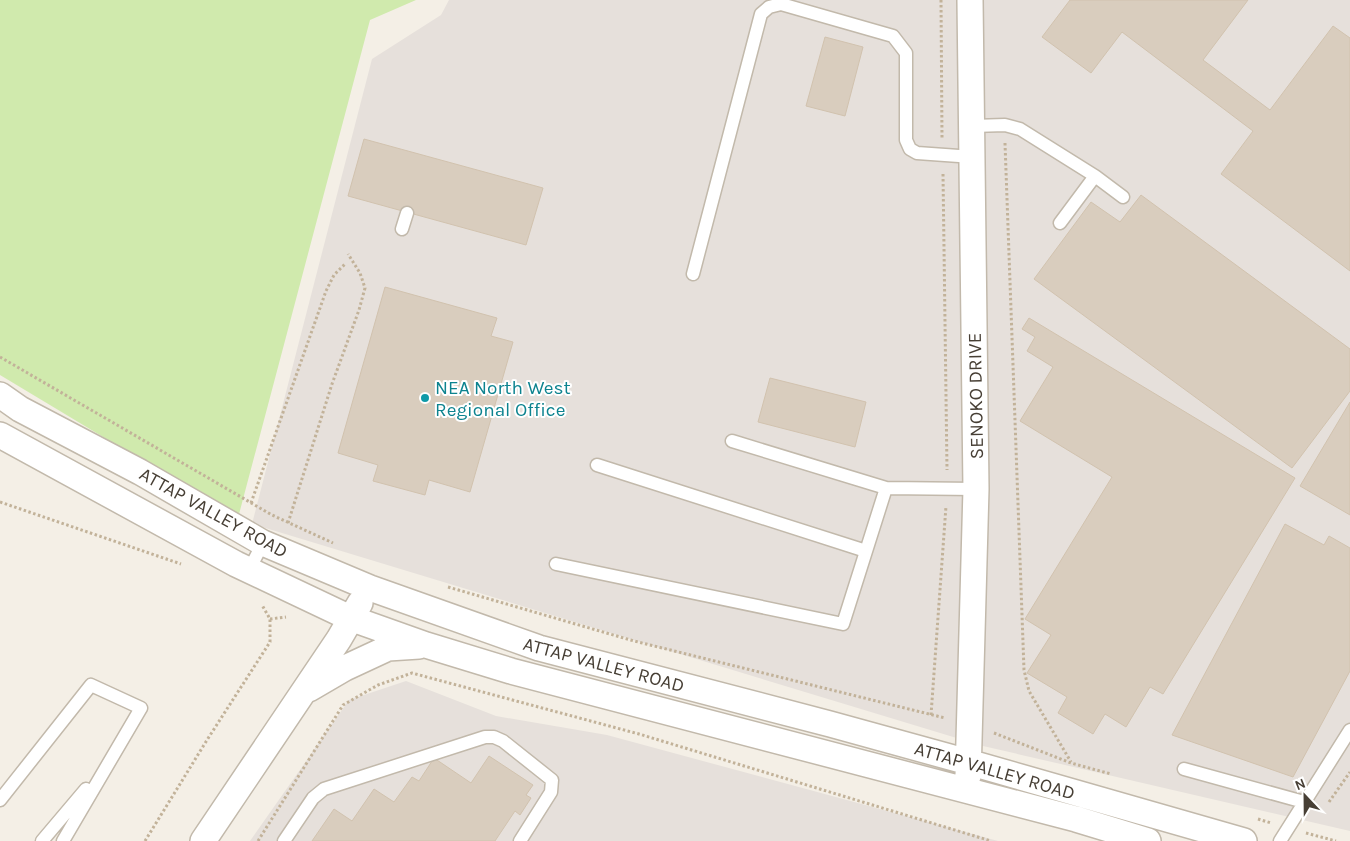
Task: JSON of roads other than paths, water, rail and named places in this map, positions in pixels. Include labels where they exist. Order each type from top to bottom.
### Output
[{"type":"street","name":"SENOKO DRIVE","points":[[967,791],[976,489],[970,0]]},
{"type":"street","points":[[1,436],[10,402]]},
{"type":"street","name":"ATTAP VALLEY ROAD","points":[[10,402],[140,472],[263,543],[370,588],[539,648],[830,724],[1244,841]]},
{"type":"street","name":"ATTAP VALLEY ROAD","points":[[1,436],[249,570],[350,618],[426,645],[511,671],[1076,819],[1148,841]]},
{"type":"street","points":[[203,841],[339,639],[350,618],[370,588]]},
{"type":"street","points":[[303,693],[345,668],[388,648],[426,645]]},
{"type":"lane","points":[[693,274],[760,14],[769,7],[781,4],[893,36],[906,53],[906,140],[910,149],[918,153],[973,157]]},
{"type":"lane","points":[[973,126],[1005,125],[1020,129],[1095,176],[1123,197]]},
{"type":"lane","points":[[1060,223],[1095,176]]},
{"type":"lane","points":[[402,229],[407,212]]},
{"type":"lane","points":[[732,441],[886,488],[976,489]]},
{"type":"lane","points":[[597,464],[866,551]]},
{"type":"lane","points":[[556,564],[843,624],[886,488]]},
{"type":"lane","points":[[249,570],[263,543]]},
{"type":"lane","points":[[0,800],[91,686],[141,708],[63,841]]},
{"type":"lane","points":[[1280,841],[1350,730]]},
{"type":"lane","points":[[284,841],[313,798],[324,789],[485,737],[494,737],[503,741],[552,780],[551,792],[520,841]]},
{"type":"lane","points":[[42,841],[110,762]]},
{"type":"lane","points":[[1184,769],[1304,802]]},
{"type":"place","name":"NEA North West Regional Office","points":[[425,398]]}]
